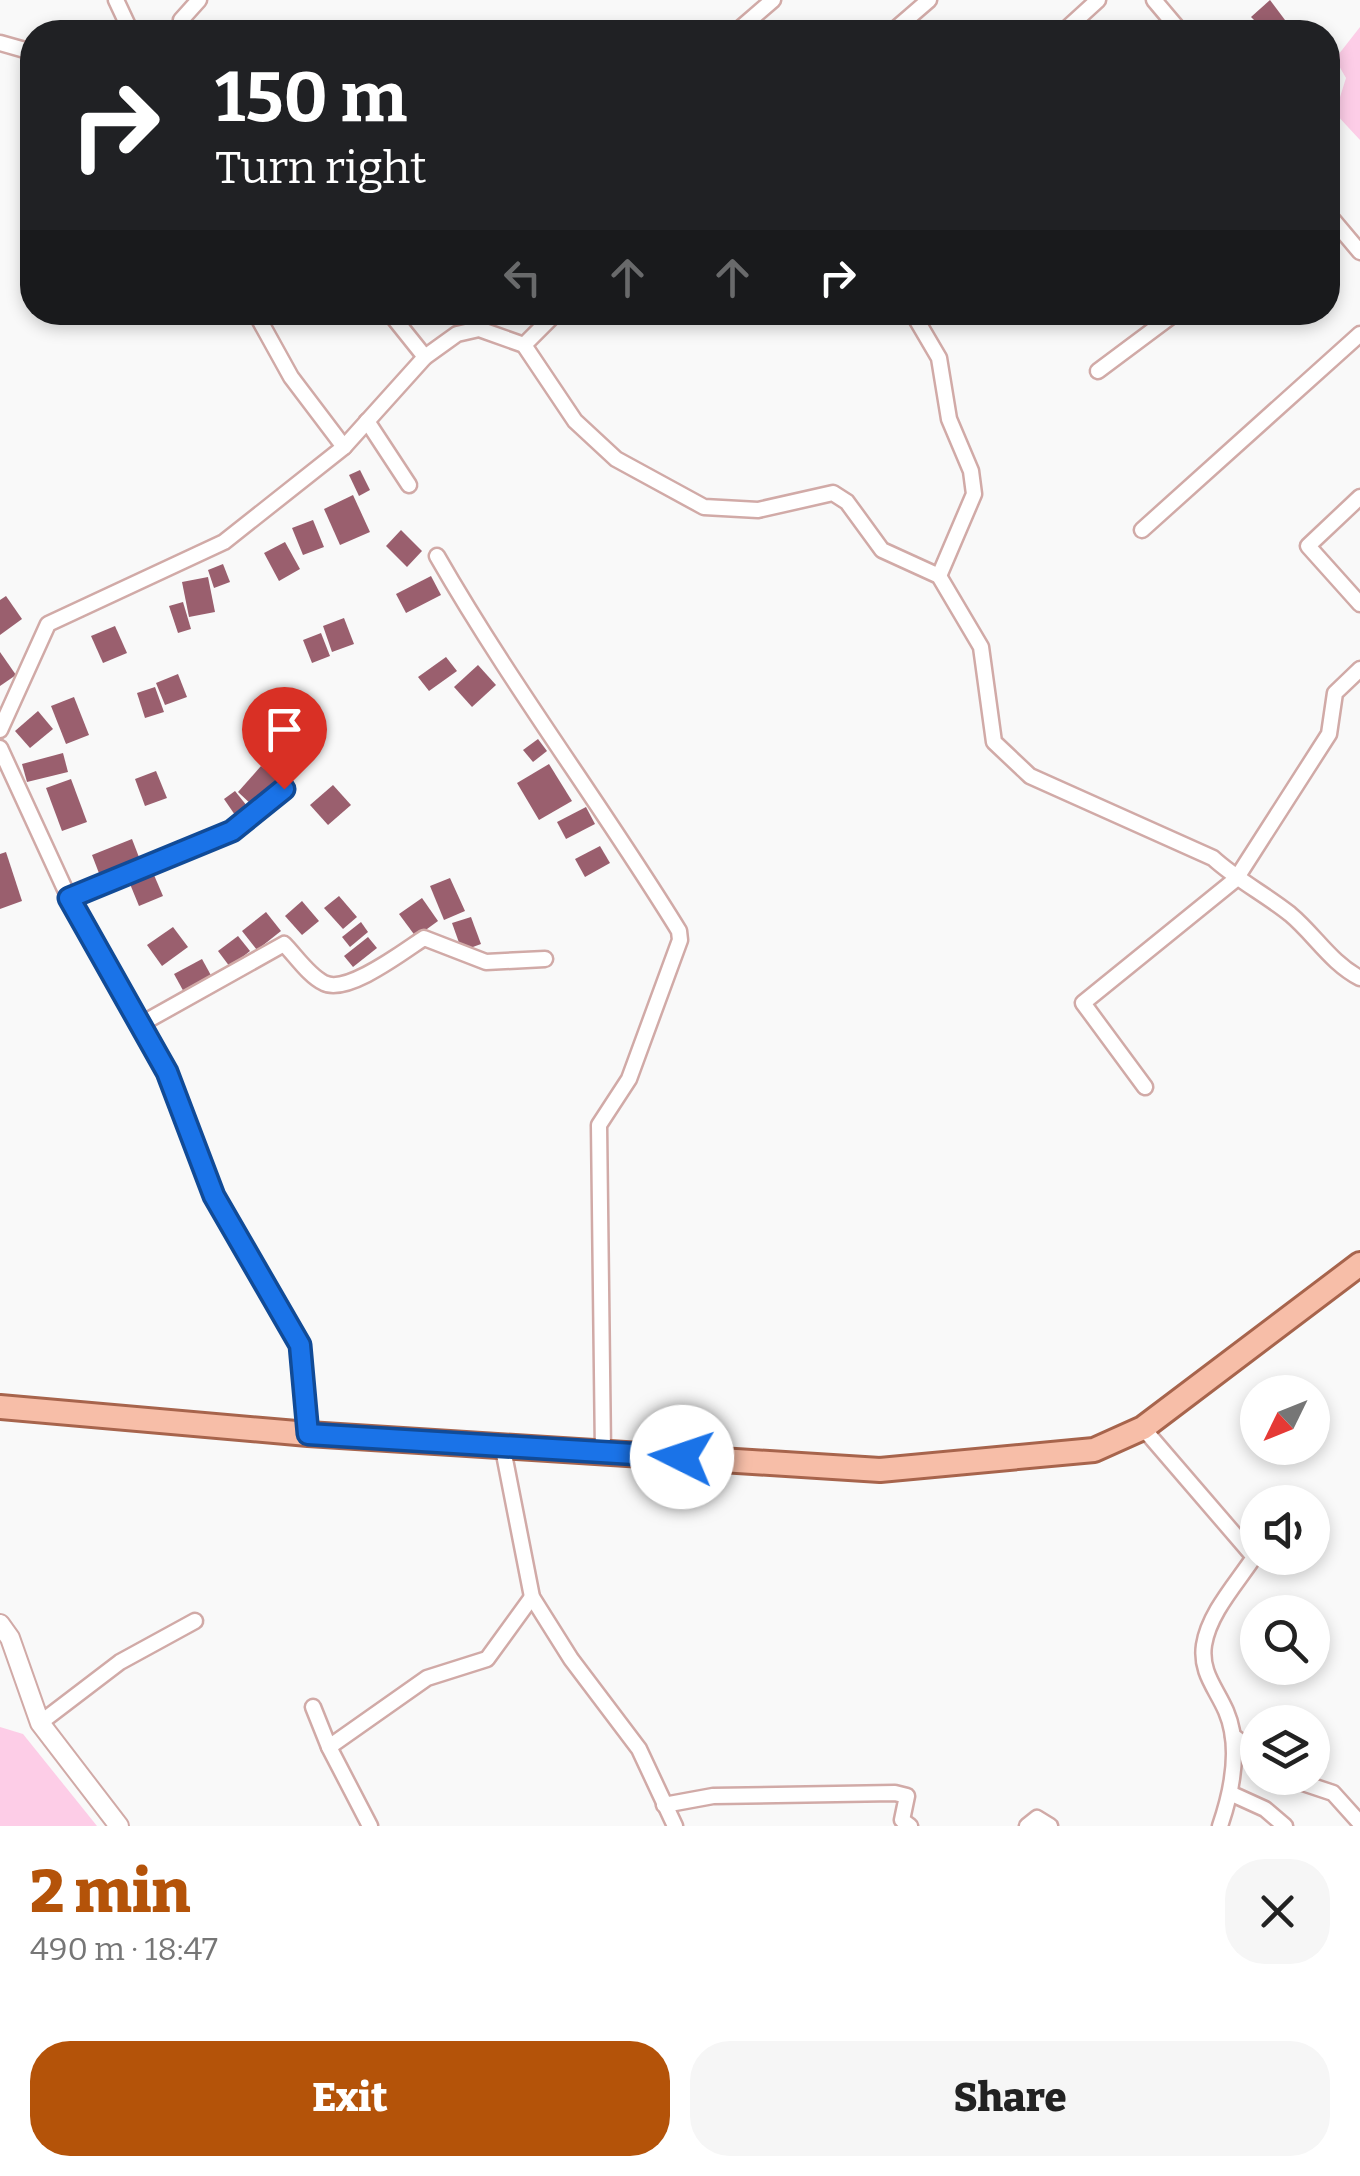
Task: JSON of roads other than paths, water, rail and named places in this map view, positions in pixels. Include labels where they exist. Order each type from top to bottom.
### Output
[{"type":"main road","points":[[0,1407],[308,1434],[880,1470],[1094,1450],[1143,1428],[1360,1264]]},
{"type":"street","points":[[184,20],[183,15],[200,0]]},
{"type":"street","points":[[750,20],[773,0]]},
{"type":"street","points":[[906,20],[929,0]]},
{"type":"street","points":[[1076,20],[1098,0]]},
{"type":"street","points":[[1154,0],[1170,20]]},
{"type":"street","points":[[1340,228],[1360,252]]},
{"type":"street","points":[[262,325],[291,377],[344,447]]},
{"type":"street","points":[[399,325],[425,357]]},
{"type":"street","points":[[524,346],[544,325]]},
{"type":"street","points":[[920,325],[939,358],[949,419],[971,471],[974,494],[940,576]]},
{"type":"street","points":[[1098,371],[1160,325]]},
{"type":"street","points":[[0,730],[48,624],[224,542],[344,447],[425,357],[457,334],[479,329],[524,346],[575,420],[616,460],[719,511],[758,510],[833,493],[847,502],[882,550],[940,576],[981,647],[994,742],[1030,776],[1214,858],[1236,879],[1290,914],[1342,968],[1360,978]]},
{"type":"street","points":[[1142,530],[1360,334]]},
{"type":"street","points":[[368,421],[409,485]]},
{"type":"street","points":[[1360,497],[1308,546],[1360,604]]},
{"type":"street","points":[[436,556],[491,650],[604,809],[679,931],[680,940],[629,1079],[599,1125],[603,1452]]},
{"type":"street","points":[[1145,1087],[1082,1003],[1236,879],[1329,734],[1335,693],[1360,668]]},
{"type":"street","points":[[0,748],[69,898],[167,1072],[214,1196],[300,1345],[308,1434]]},
{"type":"street","points":[[69,898],[232,831],[284,789]]},
{"type":"street","points":[[141,1024],[284,944],[322,983],[332,985],[361,978],[424,938],[486,962],[545,959]]},
{"type":"street","points":[[1143,1428],[1240,1538]]},
{"type":"street","points":[[502,1444],[532,1598],[571,1659],[638,1748],[674,1826]]},
{"type":"street","points":[[1220,1826],[1232,1794],[1233,1736],[1202,1662],[1204,1642],[1216,1614],[1243,1575]]},
{"type":"street","points":[[329,1747],[427,1678],[487,1659],[532,1598]]},
{"type":"street","points":[[40,1723],[120,1662],[196,1621]]},
{"type":"street","points":[[0,1624],[10,1638],[40,1723],[119,1826]]},
{"type":"street","points":[[314,1707],[329,1747],[370,1826]]},
{"type":"street","points":[[1233,1736],[1240,1741]]},
{"type":"street","points":[[1330,1792],[1360,1823]]},
{"type":"street","points":[[664,1805],[714,1796],[894,1793],[908,1796],[902,1820],[910,1826]]},
{"type":"street","points":[[1232,1794],[1265,1808],[1284,1826]]},
{"type":"street","points":[[1027,1826],[1037,1818],[1050,1826]]}]
